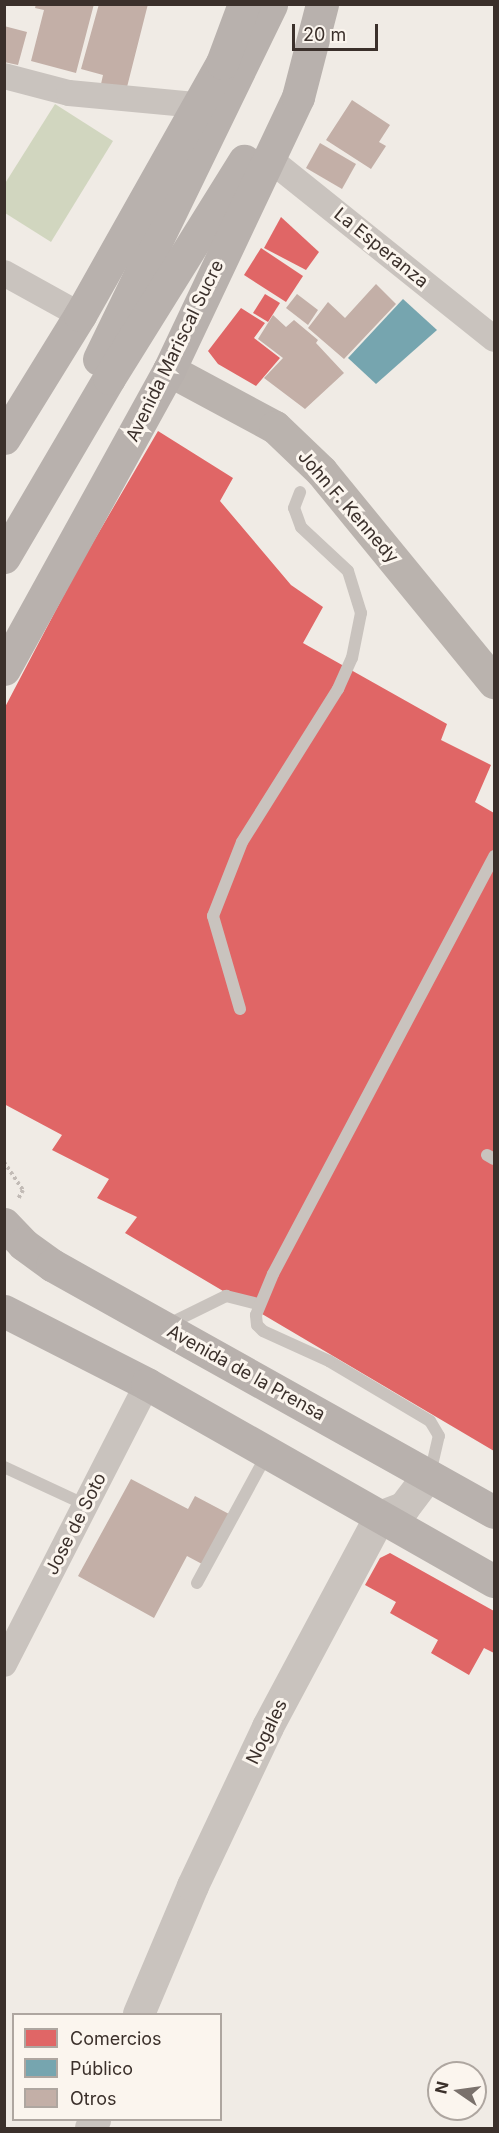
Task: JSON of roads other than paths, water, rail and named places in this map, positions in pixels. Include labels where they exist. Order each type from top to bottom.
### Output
[{"type":"main road","points":[[4,438],[80,315],[222,63],[244,4]]},
{"type":"main road","points":[[4,527],[88,380],[271,4]]},
{"type":"main road","name":"Avenida Mariscal Sucre","points":[[4,669],[169,370],[267,157],[298,97],[319,13]]},
{"type":"main road","name":"Avenida Mariscal Sucre","points":[[4,557],[109,378],[232,184],[319,13]]},
{"type":"main road","name":"John F. Kennedy","points":[[169,370],[275,426],[308,484],[495,682]]},
{"type":"main road","name":"Avenida de la Prensa","points":[[9,1215],[23,1244],[52,1265],[495,1512]]},
{"type":"main road","points":[[4,1311],[147,1384],[495,1581]]},
{"type":"street","points":[[4,76],[69,93],[197,105]]},
{"type":"street","name":"La Esperanza","points":[[267,157],[495,339]]},
{"type":"street","points":[[4,273],[80,315]]},
{"type":"street","name":"Jose de Soto","points":[[4,1664],[147,1384]]},
{"type":"street","points":[[380,1517],[404,1508],[429,1475]]},
{"type":"street","name":"Nogales","points":[[139,2013],[193,1886],[263,1738],[380,1517]]},
{"type":"lane","points":[[240,1009],[213,916],[242,842],[338,689],[351,658],[362,613],[348,571],[301,527],[294,508],[308,484]]},
{"type":"lane","points":[[429,1475],[438,1450],[436,1426],[329,1361],[263,1331],[257,1325],[258,1304],[495,856]]},
{"type":"lane","points":[[164,1326],[226,1296],[258,1304]]},
{"type":"lane","points":[[197,1583],[267,1453]]},
{"type":"lane","points":[[4,1467],[86,1505]]}]
